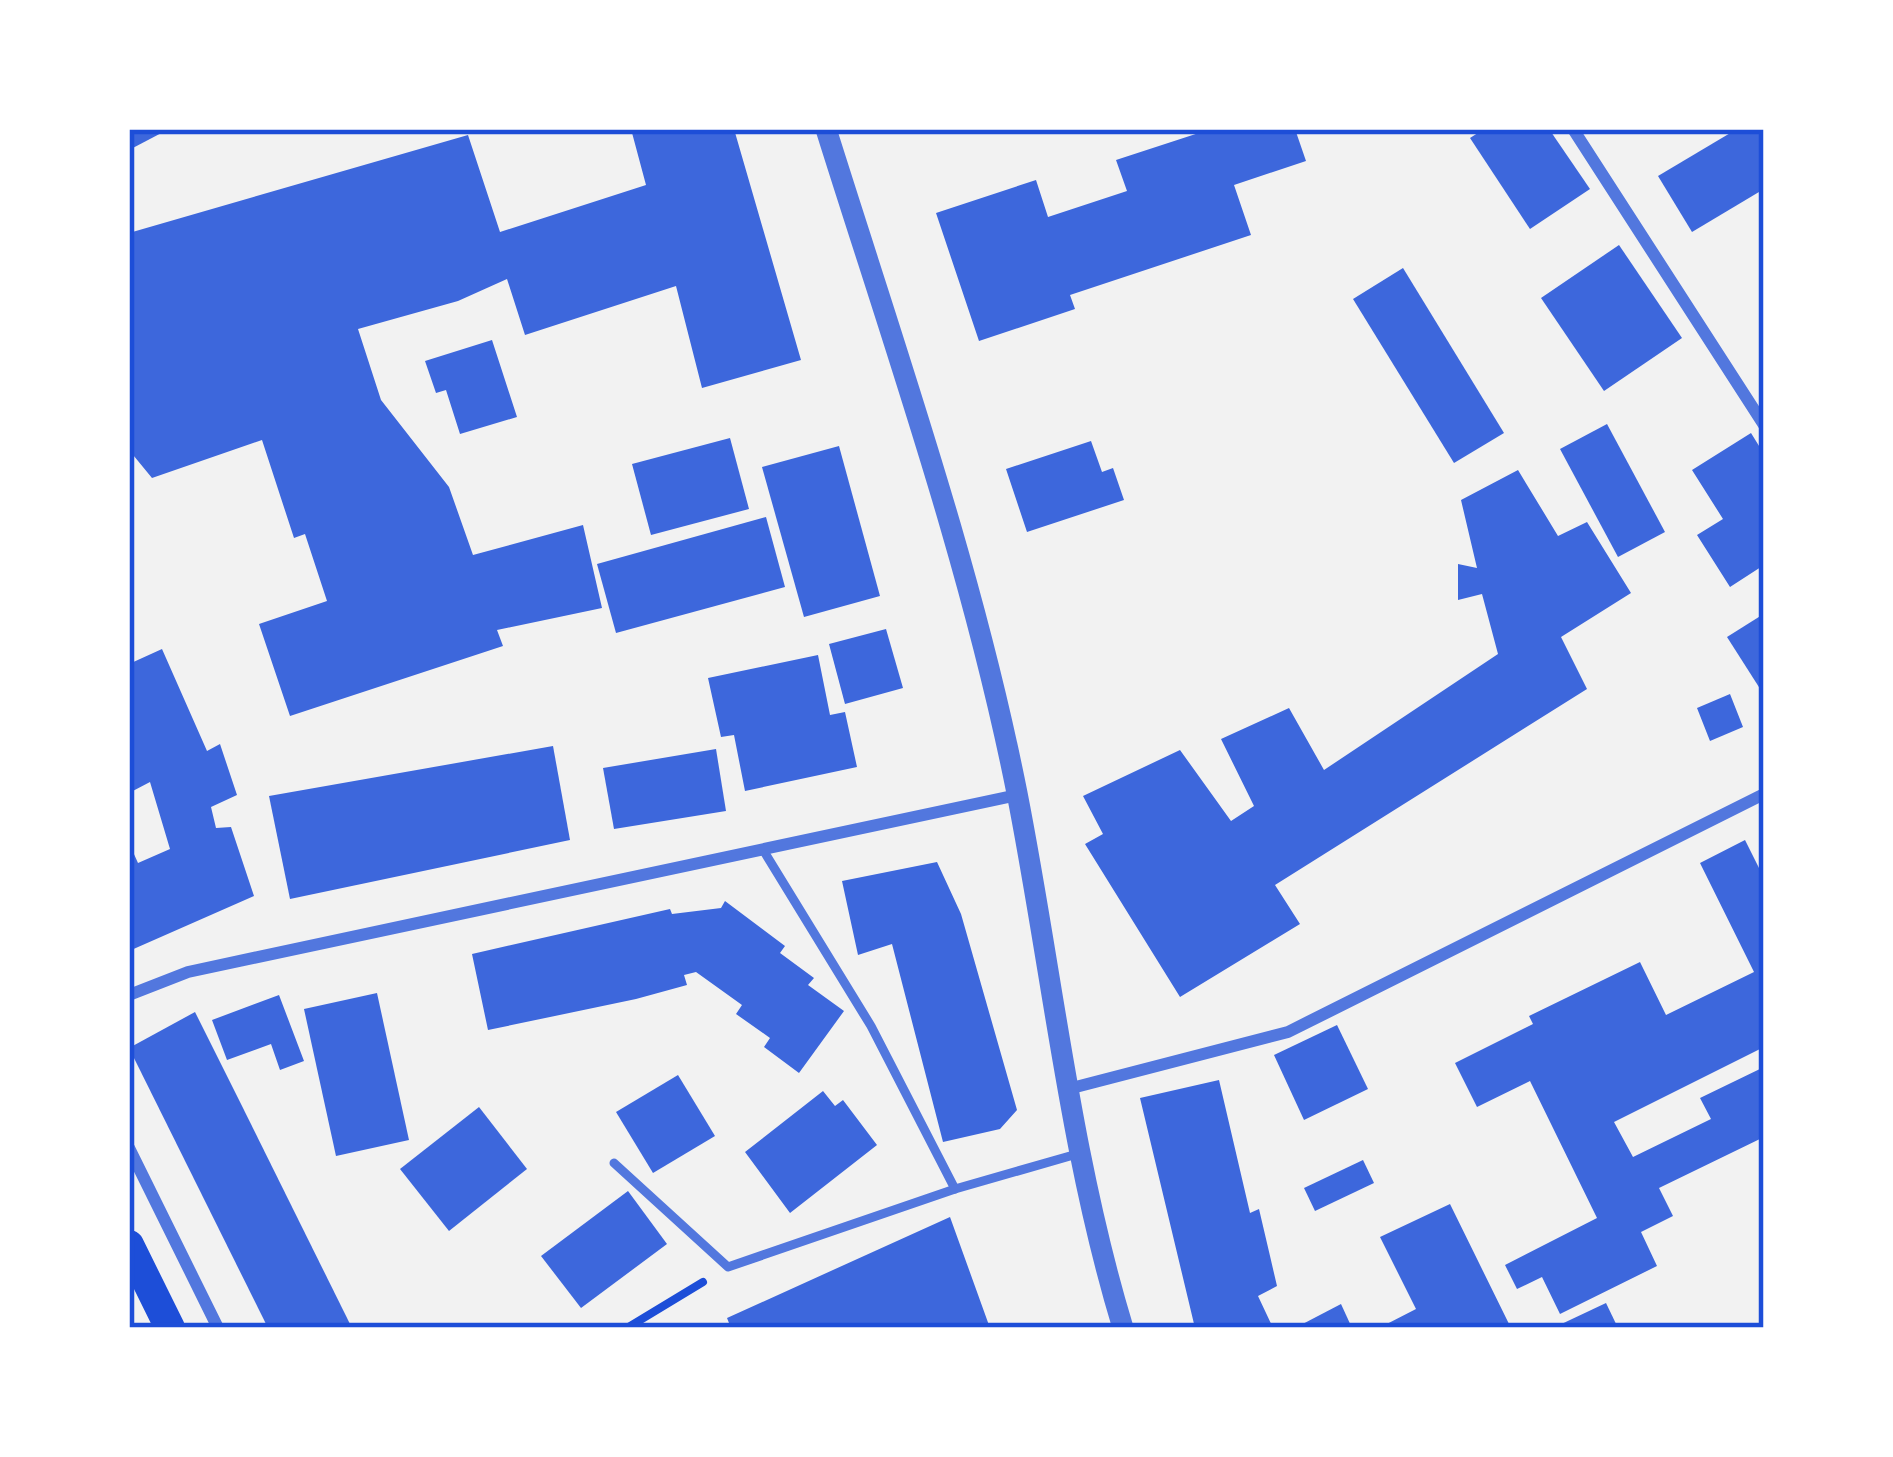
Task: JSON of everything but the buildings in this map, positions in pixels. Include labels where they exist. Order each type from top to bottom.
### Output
[{"type":"main road","points":[[129,1245],[170,1328]]},
{"type":"street","points":[[826,129],[975,605],[1017,795],[1068,1089],[1123,1328]]},
{"type":"street","points":[[1573,129],[1764,425]]},
{"type":"street","points":[[1068,1089],[1288,1032],[1764,794]]},
{"type":"street","points":[[129,995],[188,972],[765,853],[1017,795]]},
{"type":"street","points":[[129,1148],[218,1328]]},
{"type":"lane","points":[[765,853],[871,1026],[955,1189]]},
{"type":"lane","points":[[614,1163],[728,1267],[955,1189],[1082,1153]]},
{"type":"path","points":[[627,1328],[728,1267]]}]
